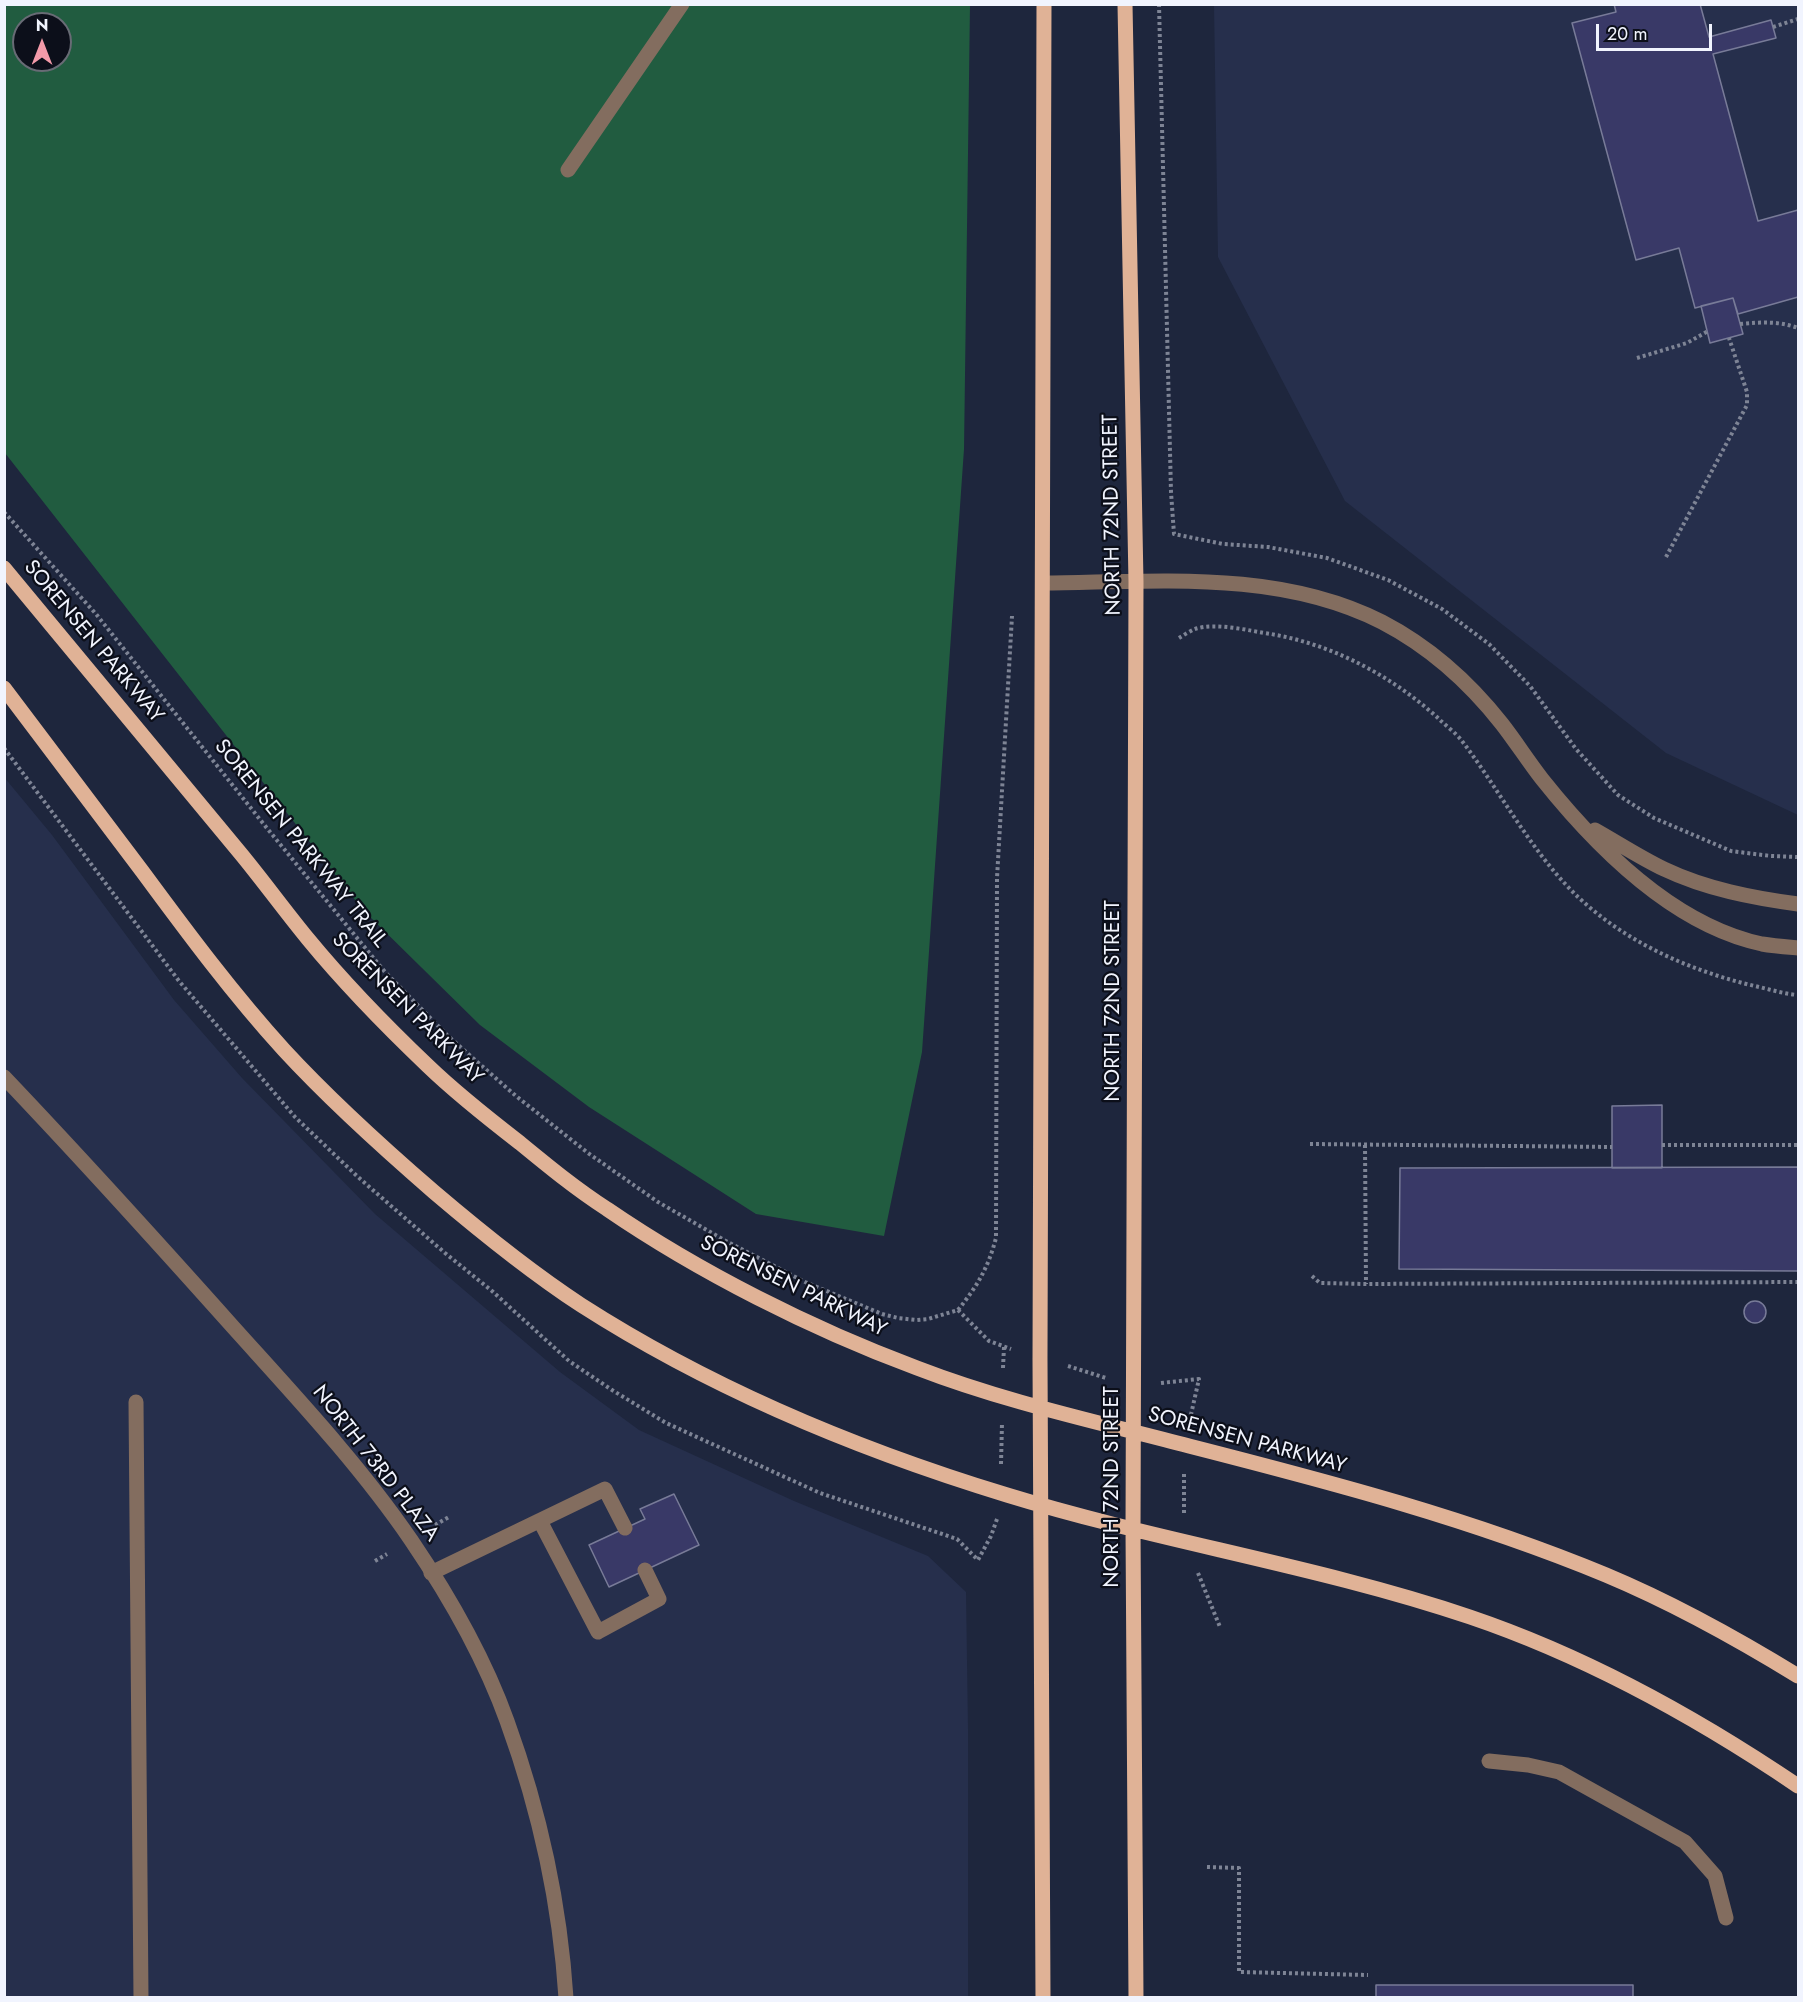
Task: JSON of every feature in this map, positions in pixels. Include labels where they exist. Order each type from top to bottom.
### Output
[{"type":"main road","points":[[1043,1994],[1040,1358],[1044,4]]},
{"type":"main road","name":"NORTH 72ND STREET","points":[[1125,4],[1136,582],[1133,1529],[1136,1998]]},
{"type":"main road","name":"SORENSEN PARKWAY","points":[[4,568],[251,866],[310,941],[372,1010],[431,1069],[494,1123],[606,1208],[651,1238],[718,1276],[863,1347],[921,1370],[1002,1398],[1386,1499],[1521,1542],[1668,1603],[1747,1645],[1798,1676]]},
{"type":"main road","points":[[4,688],[233,992],[282,1048],[376,1142],[499,1245],[590,1310],[655,1348],[744,1394],[875,1450],[1041,1505],[1397,1594],[1534,1641],[1615,1677],[1657,1699],[1710,1729],[1798,1786]]},
{"type":"street","points":[[568,171],[682,4]]},
{"type":"street","points":[[1043,583],[1226,584],[1297,592],[1339,604],[1381,622],[1425,647],[1470,687],[1577,820],[1635,877],[1672,906],[1718,930],[1762,944],[1798,948]]},
{"type":"street","points":[[1577,820],[1664,869],[1702,884],[1762,899],[1798,904]]},
{"type":"street","name":"NORTH 73RD PLAZA","points":[[4,1077],[305,1408],[374,1490],[451,1603],[480,1658],[510,1731],[542,1840],[557,1921],[566,1998]]},
{"type":"street","points":[[136,1402],[141,1998]]},
{"type":"street","points":[[431,1573],[604,1489],[625,1528]]},
{"type":"street","points":[[540,1521],[598,1632],[659,1599],[645,1570]]},
{"type":"street","points":[[1489,1761],[1528,1765],[1559,1772],[1685,1842],[1715,1875],[1726,1918]]},
{"type":"path","points":[[1160,4],[1171,492],[1174,534]]},
{"type":"path","points":[[1773,27],[1798,19]]},
{"type":"path","points":[[1740,324],[1763,321],[1785,323],[1798,328]]},
{"type":"path","points":[[1638,358],[1687,343],[1708,331]]},
{"type":"path","points":[[1666,557],[1747,405],[1747,392],[1729,338]]},
{"type":"path","name":"SORENSEN PARKWAY TRAIL","points":[[4,512],[96,614],[385,972],[449,1037],[516,1096],[588,1153],[658,1202],[724,1240],[805,1282],[882,1314],[898,1318],[928,1319],[958,1310]]},
{"type":"path","points":[[1012,615],[997,878],[996,1238],[989,1263],[978,1286],[958,1310],[989,1341],[1134,1386],[1199,1379],[1184,1445],[1185,1541],[1220,1627]]},
{"type":"path","points":[[1179,638],[1197,628],[1228,627],[1286,637],[1336,652],[1385,677],[1429,710],[1460,739],[1539,851],[1578,896],[1612,925],[1654,950],[1700,970],[1748,985],[1798,995]]},
{"type":"path","points":[[1310,1144],[1612,1147]]},
{"type":"path","points":[[1365,1145],[1366,1284]]},
{"type":"path","points":[[1662,1145],[1798,1145]]},
{"type":"path","points":[[1312,1276],[1320,1283],[1366,1284],[1798,1282]]},
{"type":"path","points":[[978,1560],[996,1523],[1000,1493],[1004,1347]]},
{"type":"path","points":[[1207,1867],[1239,1868],[1239,1972],[1368,1975]]},
{"type":"shaded area","points":[[1214,5],[1798,5],[1798,815],[1666,753],[1345,501],[1218,257]]},
{"type":"shaded area","points":[[4,777],[52,835],[174,1000],[242,1078],[375,1214],[560,1372],[639,1430],[794,1501],[928,1556],[966,1592],[968,1997],[5,1997]]},
{"type":"green space","points":[[4,5],[970,5],[964,449],[922,1052],[884,1236],[756,1214],[589,1107],[480,1025],[363,910],[5,453]]},
{"type":"building","points":[[1614,4],[1700,4],[1709,37],[1771,20],[1776,38],[1713,54],[1758,221],[1798,210],[1798,297],[1738,314],[1733,298],[1695,308],[1679,248],[1636,260],[1572,23],[1616,12]]},
{"type":"building","points":[[1733,298],[1743,334],[1710,343],[1701,306]]},
{"type":"building","points":[[1662,1105],[1662,1168],[1612,1168],[1612,1106]]},
{"type":"building","points":[[1798,1167],[1798,1271],[1399,1269],[1400,1168]]},
{"type":"building","points":[[1755,1301],[1763,1304],[1766,1312],[1763,1320],[1755,1323],[1747,1320],[1744,1312],[1747,1304]]},
{"type":"building","points":[[674,1494],[699,1545],[609,1587],[589,1545],[645,1519],[640,1509]]},
{"type":"building","points":[[1376,1985],[1633,1985],[1633,1998],[1376,1998]]}]
